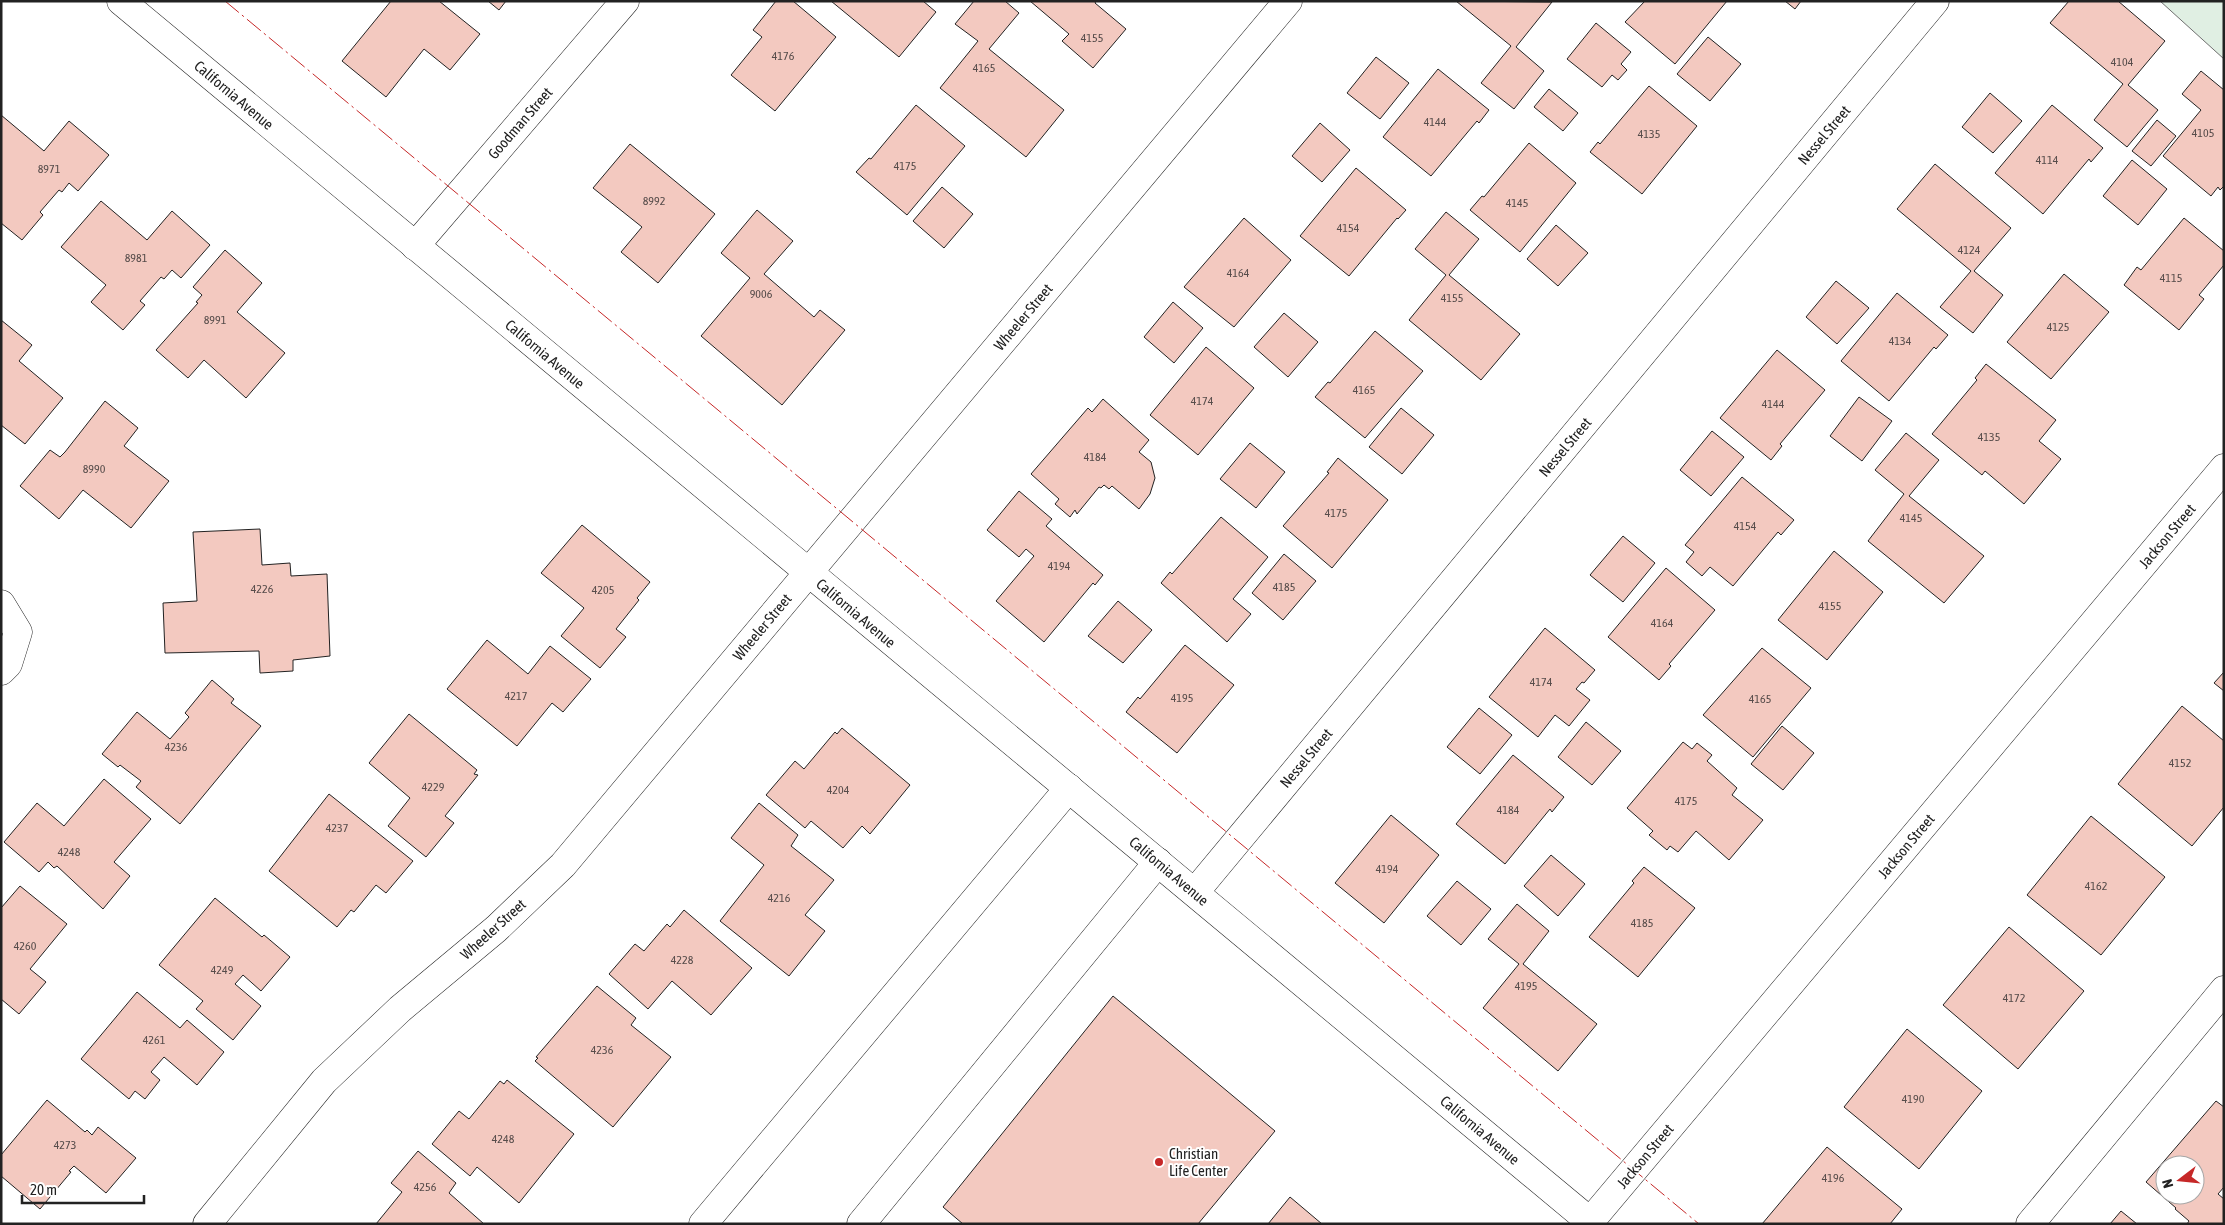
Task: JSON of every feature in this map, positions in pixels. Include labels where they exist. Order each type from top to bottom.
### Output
[{"type":"street","name":"California Avenue","points":[[121,1],[1591,1223]]},
{"type":"street","name":"Goodman Street","points":[[414,246],[625,1]]},
{"type":"street","name":"Wheeler Street","points":[[207,1224],[324,1082],[400,1009],[496,929],[563,865],[1288,1]]},
{"type":"street","name":"Nessel Street","points":[[1195,892],[1935,1]]},
{"type":"street","name":"Jackson Street","points":[[1591,1223],[2224,468]]},
{"type":"street","points":[[1,604],[18,632],[8,664],[1,671]]},
{"type":"street","points":[[703,1224],[1069,788]]},
{"type":"street","points":[[861,1224],[1158,862]]},
{"type":"street","points":[[2030,1224],[2224,990]]},
{"type":"green space","points":[[2160,1],[2224,1],[2224,59]]},
{"type":"building","points":[[391,1],[439,1],[480,34],[450,70],[424,49],[386,97],[342,61]]},
{"type":"building","points":[[488,1],[506,1],[499,10]]},
{"type":"building","points":[[776,1],[793,1],[836,37],[775,111],[731,75],[762,37],[753,30]]},
{"type":"building","points":[[831,1],[923,1],[936,12],[899,57]]},
{"type":"building","points":[[974,1],[1005,1],[1019,13],[989,49],[1064,110],[1026,157],[940,88],[978,41],[955,24]]},
{"type":"building","points":[[1030,1],[1096,1],[1095,3],[1126,29],[1093,68],[1062,41],[1069,34]]},
{"type":"building","points":[[1456,1],[1552,2],[1516,47],[1544,71],[1514,109],[1481,83],[1511,46]]},
{"type":"building","points":[[1645,1],[1727,1],[1675,64],[1625,22]]},
{"type":"building","points":[[1785,1],[1801,1],[1795,9]]},
{"type":"building","points":[[2069,1],[2118,1],[2165,41],[2128,85],[2158,110],[2127,147],[2094,120],[2123,84],[2050,23]]},
{"type":"building","points":[[1596,23],[1631,52],[1621,64],[1627,70],[1618,80],[1612,75],[1602,87],[1567,59]]},
{"type":"building","points":[[1708,37],[1741,64],[1710,101],[1677,74]]},
{"type":"building","points":[[1376,57],[1409,83],[1380,119],[1347,93]]},
{"type":"building","points":[[1438,69],[1489,110],[1479,123],[1477,121],[1431,176],[1383,137]]},
{"type":"building","points":[[2201,71],[2224,90],[2224,186],[2220,190],[2218,187],[2211,196],[2163,156],[2201,110],[2182,94]]},
{"type":"building","points":[[1649,86],[1697,126],[1642,194],[1590,152],[1598,142],[1600,144]]},
{"type":"building","points":[[1549,89],[1578,113],[1563,131],[1534,107]]},
{"type":"building","points":[[1990,93],[2022,121],[1993,153],[1962,127]]},
{"type":"building","points":[[916,105],[965,146],[907,215],[856,172],[869,158],[871,159]]},
{"type":"building","points":[[2052,105],[2103,148],[2091,162],[2089,159],[2043,214],[1995,173]]},
{"type":"building","points":[[1,115],[44,151],[69,121],[109,155],[78,191],[69,183],[62,192],[59,190],[40,212],[43,215],[22,240],[1,223]]},
{"type":"building","points":[[2157,120],[2176,136],[2151,166],[2132,151]]},
{"type":"building","points":[[1320,123],[1350,150],[1322,182],[1292,156]]},
{"type":"building","points":[[1529,143],[1576,183],[1520,252],[1470,210],[1482,196],[1484,197]]},
{"type":"building","points":[[630,144],[715,214],[658,283],[621,252],[642,227],[593,188]]},
{"type":"building","points":[[2132,160],[2167,189],[2138,225],[2103,196]]},
{"type":"building","points":[[1935,164],[2011,228],[1974,271],[2003,295],[1973,333],[1940,307],[1971,271],[1897,209]]},
{"type":"building","points":[[1356,168],[1406,210],[1397,218],[1349,276],[1300,236]]},
{"type":"building","points":[[942,187],[973,214],[944,248],[913,221]]},
{"type":"building","points":[[101,201],[147,240],[172,211],[210,245],[181,278],[172,270],[164,279],[161,277],[140,301],[145,305],[123,330],[91,302],[106,285],[61,247]]},
{"type":"building","points":[[757,210],[793,241],[764,274],[814,317],[820,310],[845,330],[782,405],[701,336],[750,278],[721,253]]},
{"type":"building","points":[[1446,212],[1479,239],[1449,275],[1520,334],[1481,380],[1409,320],[1446,275],[1415,249]]},
{"type":"building","points":[[1244,218],[1291,260],[1234,327],[1184,287]]},
{"type":"building","points":[[2184,218],[2224,251],[2224,265],[2199,295],[2204,299],[2179,330],[2124,285],[2137,267],[2141,270]]},
{"type":"building","points":[[1556,225],[1588,253],[1558,286],[1527,259]]},
{"type":"building","points":[[225,250],[262,283],[237,312],[285,353],[246,398],[204,360],[188,378],[156,350],[198,303],[196,302],[202,295],[193,287]]},
{"type":"building","points":[[2064,274],[2109,312],[2051,379],[2007,342]]},
{"type":"building","points":[[1836,281],[1869,308],[1837,344],[1806,317]]},
{"type":"building","points":[[1897,293],[1948,335],[1936,349],[1934,347],[1889,401],[1841,361]]},
{"type":"building","points":[[1173,302],[1203,328],[1174,363],[1144,337]]},
{"type":"building","points":[[1284,313],[1318,342],[1288,377],[1254,347]]},
{"type":"building","points":[[1,320],[32,345],[19,361],[63,398],[25,444],[1,425]]},
{"type":"building","points":[[1375,331],[1423,371],[1365,438],[1315,397],[1328,382],[1330,383]]},
{"type":"building","points":[[1206,347],[1254,388],[1198,455],[1150,415]]},
{"type":"building","points":[[1777,350],[1825,390],[1780,444],[1782,446],[1771,460],[1720,418]]},
{"type":"building","points":[[1986,364],[2056,420],[2039,441],[2061,459],[2024,504],[1985,471],[1982,475],[1932,434],[1977,380],[1975,378]]},
{"type":"building","points":[[1859,397],[1892,421],[1862,461],[1830,436]]},
{"type":"building","points":[[1103,399],[1149,440],[1139,452],[1151,462],[1155,478],[1150,494],[1139,509],[1112,486],[1109,489],[1104,485],[1101,488],[1099,487],[1077,514],[1075,510],[1070,517],[1055,504],[1059,499],[1031,474],[1088,408],[1092,412]]},
{"type":"building","points":[[105,401],[138,428],[124,446],[169,481],[131,528],[83,490],[59,519],[20,486],[50,450],[60,457],[65,452]]},
{"type":"building","points":[[1401,408],[1434,435],[1402,474],[1369,447]]},
{"type":"building","points":[[1712,431],[1744,457],[1711,496],[1680,470]]},
{"type":"building","points":[[1906,433],[1939,460],[1909,496],[1984,556],[1944,603],[1868,541],[1904,494],[1875,470]]},
{"type":"building","points":[[1250,443],[1285,472],[1256,508],[1220,479]]},
{"type":"building","points":[[1338,458],[1388,500],[1332,568],[1283,526],[1329,473],[1327,472]]},
{"type":"building","points":[[1742,477],[1794,520],[1781,535],[1778,532],[1733,586],[1710,567],[1702,576],[1686,562],[1694,552],[1685,545]]},
{"type":"building","points":[[1019,491],[1052,519],[1046,526],[1103,575],[1095,585],[1093,583],[1044,642],[996,601],[1034,556],[1026,549],[1019,557],[987,530]]},
{"type":"building","points":[[1221,517],[1268,557],[1233,599],[1251,614],[1227,642],[1161,583],[1170,572],[1172,574]]},
{"type":"building","points":[[582,525],[650,582],[637,598],[639,600],[616,629],[626,637],[600,668],[561,636],[584,608],[541,573]]},
{"type":"building","points":[[260,529],[262,565],[290,563],[291,576],[327,574],[330,656],[293,660],[293,671],[260,673],[259,651],[165,653],[163,603],[197,601],[193,532]]},
{"type":"building","points":[[1623,536],[1655,563],[1623,602],[1590,575]]},
{"type":"building","points":[[1834,551],[1883,592],[1827,660],[1778,620]]},
{"type":"building","points":[[1284,554],[1316,581],[1283,620],[1252,593]]},
{"type":"building","points":[[1666,568],[1715,610],[1669,664],[1671,666],[1659,680],[1608,637]]},
{"type":"building","points":[[1118,601],[1152,630],[1123,663],[1088,636]]},
{"type":"building","points":[[1545,628],[1595,670],[1576,689],[1590,700],[1569,726],[1555,715],[1538,737],[1489,697]]},
{"type":"building","points":[[487,640],[528,674],[550,646],[591,679],[563,712],[552,703],[517,746],[447,689]]},
{"type":"building","points":[[1185,645],[1234,685],[1177,753],[1126,712],[1138,697],[1140,699]]},
{"type":"building","points":[[1762,648],[1811,688],[1753,757],[1703,715]]},
{"type":"building","points":[[2224,672],[2224,691],[2214,683]]},
{"type":"building","points":[[212,680],[234,699],[231,703],[261,726],[180,824],[136,787],[141,781],[120,765],[118,767],[102,754],[137,712],[170,739],[189,717],[185,713]]},
{"type":"building","points":[[2182,706],[2224,741],[2224,807],[2192,846],[2118,784]]},
{"type":"building","points":[[1479,708],[1512,735],[1480,774],[1447,747]]},
{"type":"building","points":[[409,714],[477,770],[474,774],[478,775],[445,816],[454,823],[426,857],[388,826],[410,798],[369,763]]},
{"type":"building","points":[[1586,722],[1621,751],[1592,785],[1558,757]]},
{"type":"building","points":[[1782,726],[1814,753],[1783,790],[1751,764]]},
{"type":"building","points":[[842,728],[910,785],[870,834],[862,826],[843,848],[811,821],[805,828],[766,795],[795,761],[804,769],[835,732],[837,734]]},
{"type":"building","points":[[1683,742],[1692,749],[1697,743],[1712,755],[1707,761],[1737,788],[1732,795],[1763,820],[1729,860],[1696,831],[1678,852],[1670,846],[1667,850],[1649,835],[1653,831],[1627,808]]},
{"type":"building","points":[[1513,755],[1564,797],[1552,812],[1550,809],[1505,864],[1456,824]]},
{"type":"building","points":[[104,779],[151,819],[114,862],[130,876],[103,909],[57,866],[54,868],[48,862],[39,872],[4,842],[37,803],[64,826]]},
{"type":"building","points":[[329,794],[413,861],[386,893],[376,885],[354,912],[351,910],[337,927],[269,871]]},
{"type":"building","points":[[759,803],[798,835],[791,846],[834,880],[805,915],[825,931],[789,976],[720,921],[764,865],[731,838]]},
{"type":"building","points":[[1391,815],[1439,855],[1384,923],[1335,883]]},
{"type":"building","points":[[2091,816],[2165,877],[2101,955],[2027,895]]},
{"type":"building","points":[[1551,855],[1585,884],[1558,916],[1524,886]]},
{"type":"building","points":[[1644,867],[1695,908],[1638,977],[1589,937],[1634,883],[1632,881]]},
{"type":"building","points":[[1457,881],[1491,909],[1461,945],[1427,916]]},
{"type":"building","points":[[20,886],[67,924],[30,969],[46,982],[19,1014],[1,999],[1,908]]},
{"type":"building","points":[[215,898],[262,937],[264,935],[290,957],[261,991],[243,975],[235,984],[261,1006],[233,1040],[196,1009],[203,1001],[159,965]]},
{"type":"building","points":[[1517,904],[1549,931],[1523,964],[1597,1024],[1558,1071],[1483,1008],[1519,964],[1488,939]]},
{"type":"building","points":[[684,910],[752,968],[711,1015],[672,981],[648,1009],[609,974],[635,944],[644,951],[667,924],[670,927]]},
{"type":"building","points":[[2009,927],[2084,991],[2018,1069],[1943,1005]]},
{"type":"building","points":[[597,986],[636,1018],[631,1025],[671,1057],[613,1127],[535,1061],[538,1058],[536,1057]]},
{"type":"building","points":[[137,992],[180,1028],[187,1020],[224,1052],[197,1085],[164,1057],[151,1072],[160,1080],[145,1099],[135,1091],[129,1099],[81,1059]]},
{"type":"building","points":[[1113,996],[1275,1131],[1198,1224],[963,1224],[943,1207]]},
{"type":"building","points":[[1907,1029],[1982,1091],[1919,1169],[1844,1107]]},
{"type":"building","points":[[507,1080],[574,1134],[519,1203],[477,1167],[470,1176],[432,1144],[459,1111],[469,1119],[500,1081],[504,1084]]},
{"type":"building","points":[[47,1100],[85,1132],[87,1130],[92,1135],[98,1127],[136,1158],[106,1193],[74,1166],[40,1209],[1,1176],[1,1155]]},
{"type":"building","points":[[2216,1101],[2224,1107],[2224,1187],[2218,1194],[2224,1199],[2224,1224],[2187,1224],[2189,1221],[2173,1205],[2205,1205],[2205,1155],[2169,1155]]},
{"type":"building","points":[[1827,1147],[1902,1209],[1890,1224],[1762,1224]]},
{"type":"building","points":[[418,1151],[456,1183],[449,1193],[484,1224],[376,1224],[402,1192],[391,1183]]},
{"type":"building","points":[[2155,1172],[2155,1190],[2146,1182]]},
{"type":"building","points":[[1290,1197],[1322,1224],[1268,1224]]},
{"type":"building","points":[[2121,1211],[2137,1224],[2110,1224]]},
{"type":"power","points":[[225,1],[1699,1224]]},
{"type":"place","name":"Christian Life Center","points":[[1159,1162]]}]
